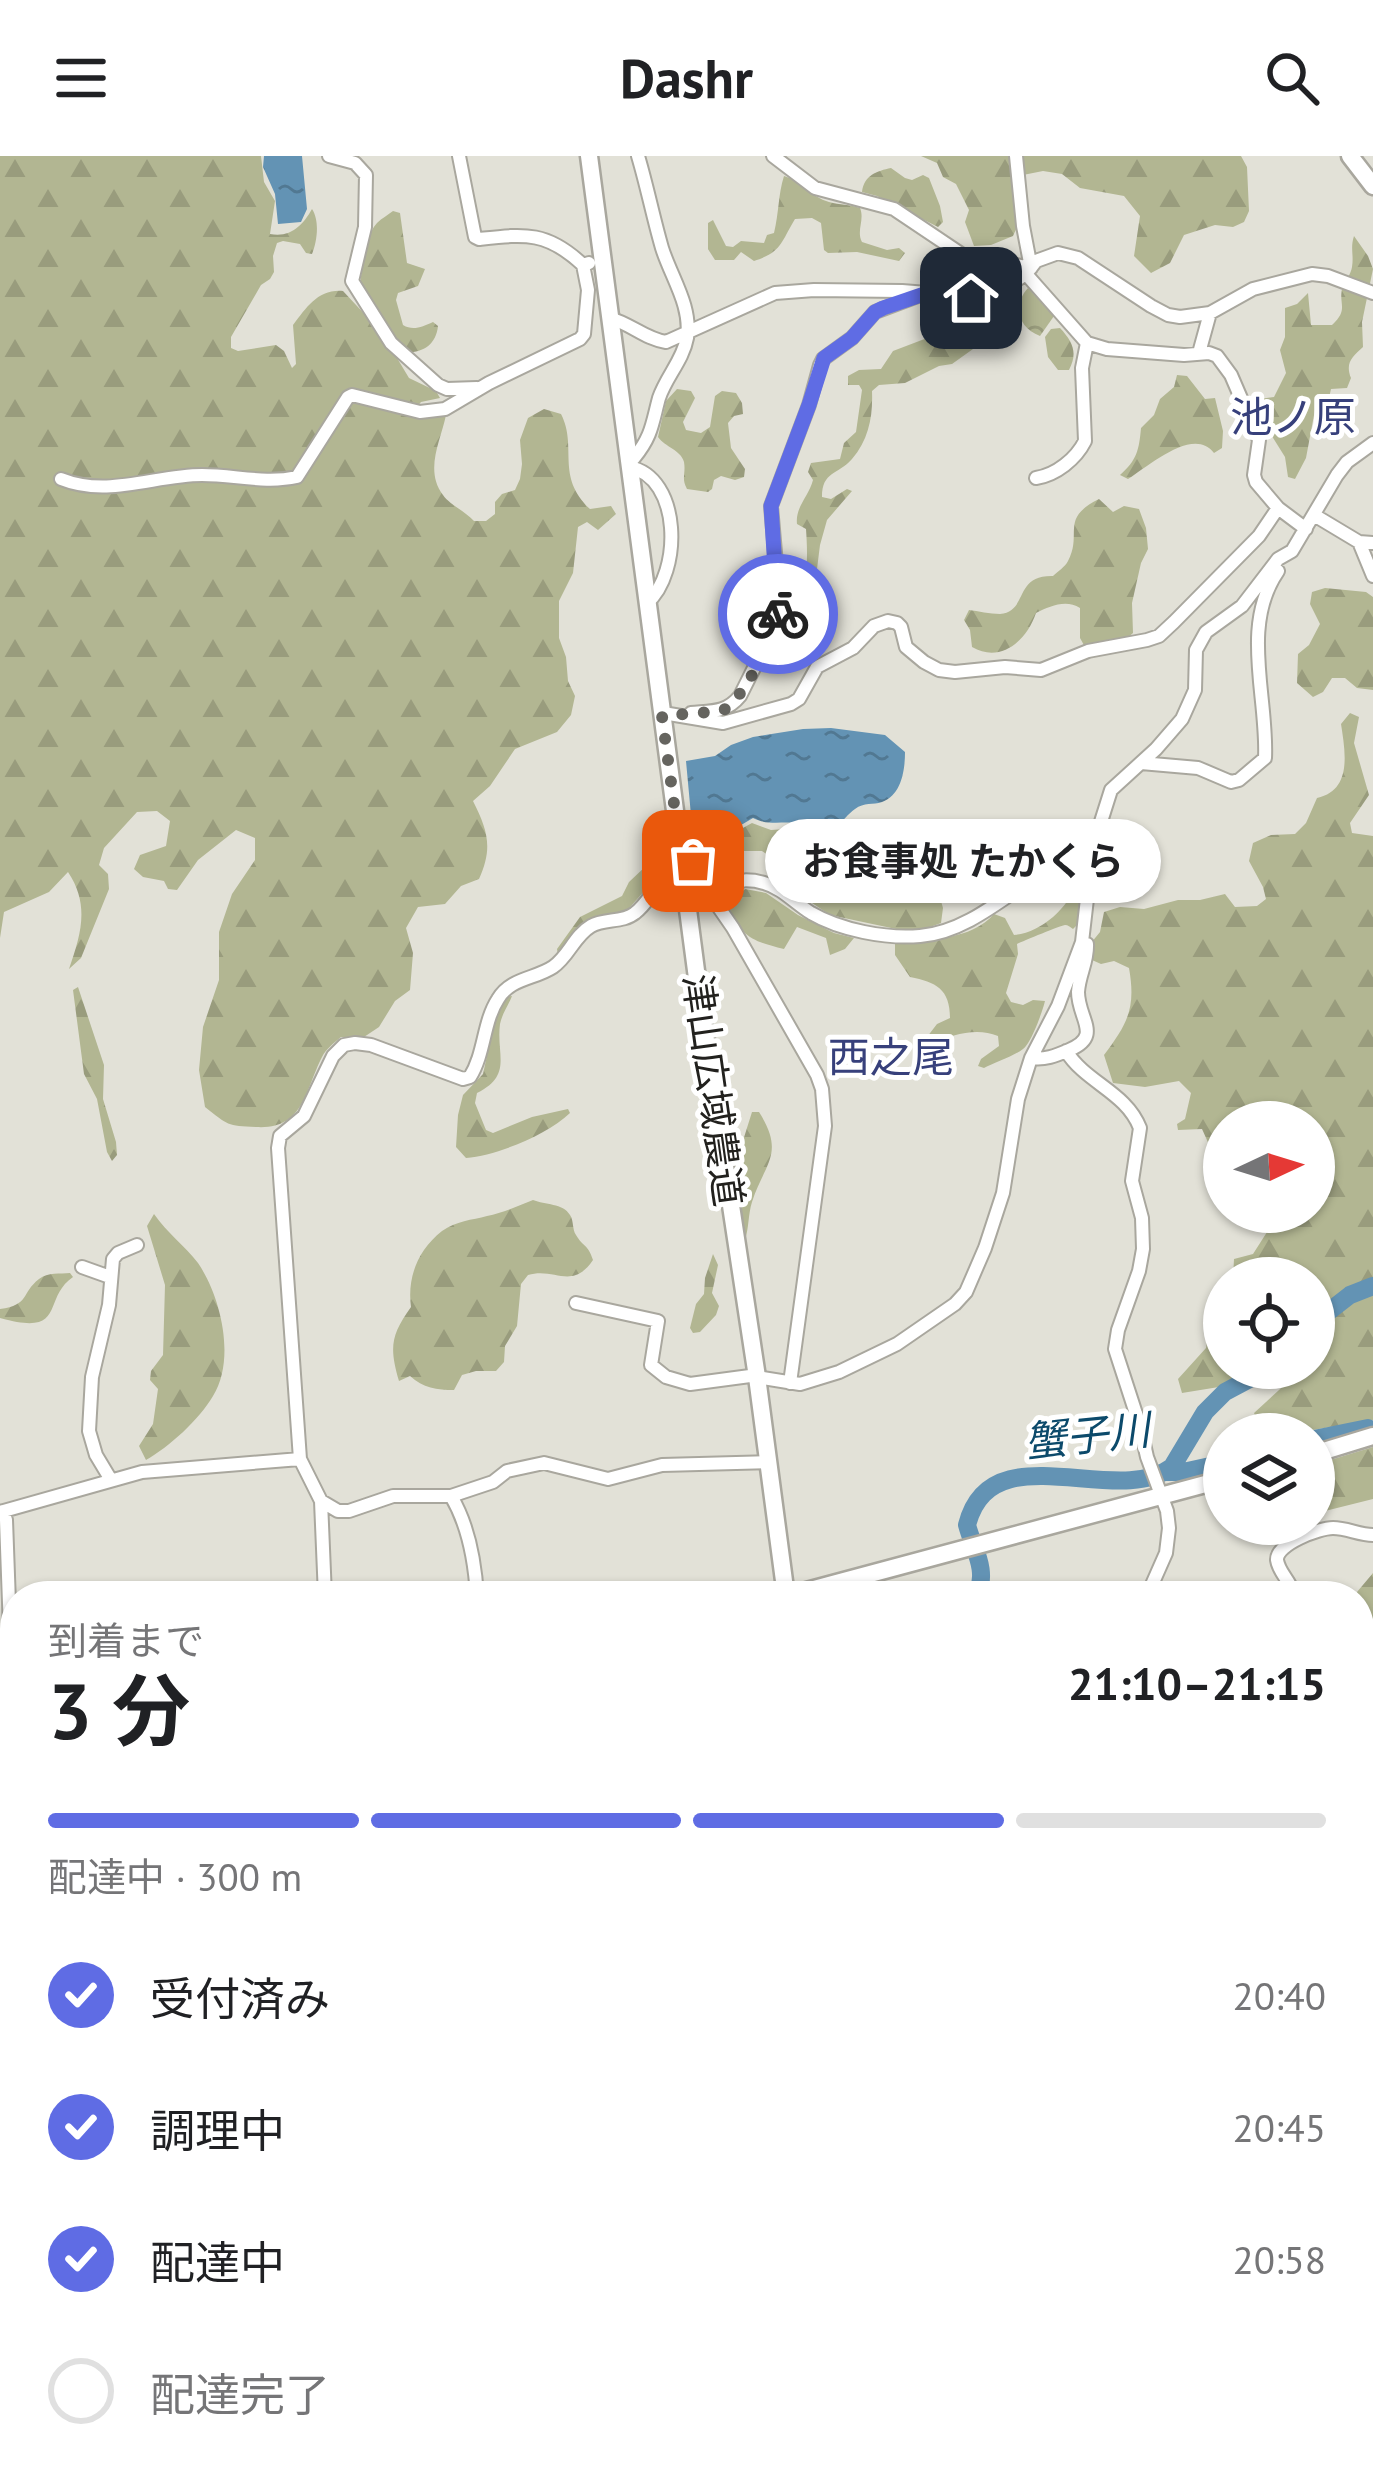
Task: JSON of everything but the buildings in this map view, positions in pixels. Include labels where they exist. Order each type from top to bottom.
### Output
[{"type":"street","points":[[329,156],[355,163],[366,175],[365,227],[352,273],[354,289],[391,343],[438,385],[479,389]]},
{"type":"street","points":[[62,478],[116,487],[202,475],[290,478],[301,473],[352,395],[432,412],[453,406],[580,340],[592,263],[545,238],[522,234],[475,237],[459,156]]},
{"type":"street","name":"津山広域農道","points":[[589,156],[592,263],[609,318],[785,1581]]},
{"type":"street","points":[[638,156],[660,242],[685,307],[688,334],[659,398],[653,429],[629,463],[655,480],[672,533],[660,590],[647,603]]},
{"type":"street","points":[[773,156],[815,188],[894,209],[961,254],[1028,271]]},
{"type":"street","points":[[1016,156],[1028,271],[1087,343],[1107,349],[1217,356],[1231,375],[1259,440],[1256,482],[1278,508],[1306,529]]},
{"type":"street","points":[[1351,156],[1373,186]]},
{"type":"street","points":[[609,318],[666,342],[775,293],[814,290],[989,298],[1058,253],[1070,255],[1168,315],[1210,313],[1252,289],[1312,274],[1373,293]]},
{"type":"street","points":[[665,715],[722,711],[740,697],[777,622],[771,506],[824,358],[852,338],[875,312],[924,294]]},
{"type":"street","points":[[1199,353],[1210,313]]},
{"type":"street","points":[[1036,478],[1050,476],[1085,441],[1082,368],[1087,343]]},
{"type":"street","points":[[1141,763],[1198,768],[1231,782],[1265,758],[1261,605],[1347,462],[1373,443]]},
{"type":"street","points":[[665,715],[724,723],[791,704],[818,667],[853,648],[881,622],[897,623],[906,646],[923,662],[956,672],[1005,667],[1041,670],[1075,654],[1159,636],[1258,536],[1278,508]]},
{"type":"street","points":[[1314,515],[1366,543],[1373,576]]},
{"type":"street","points":[[577,1303],[658,1321],[650,1365],[666,1377],[690,1384],[757,1377],[800,1384],[897,1344],[956,1304],[985,1248],[1003,1193],[1018,1099],[1031,1058],[1058,1006],[1082,942],[1093,847],[1111,790],[1190,706],[1199,642],[1206,632],[1242,606],[1278,559],[1292,550]]},
{"type":"street","points":[[680,848],[688,852],[709,884],[763,882],[808,911],[843,926],[927,936],[959,925],[1093,847]]},
{"type":"street","points":[[324,1581],[321,1501],[300,1459],[280,1136],[304,1116],[333,1056],[344,1045],[370,1045],[463,1079],[470,1077],[496,1001],[506,989],[554,966],[592,925],[633,915],[662,880],[683,874]]},
{"type":"street","points":[[709,884],[713,899],[822,1089],[825,1126],[790,1383]]},
{"type":"street","points":[[1031,1058],[1044,1060],[1087,1039],[1078,999],[1088,957],[1088,944],[1082,942]]},
{"type":"street","points":[[1066,1052],[1082,1071],[1123,1101],[1140,1128],[1132,1181],[1142,1218],[1143,1249],[1115,1349],[1169,1528],[1153,1581]]},
{"type":"street","points":[[112,1480],[96,1454],[89,1420],[92,1377],[118,1253],[137,1245]]},
{"type":"street","points":[[82,1267],[110,1277]]},
{"type":"street","points":[[1335,1448],[1373,1436]]},
{"type":"street","points":[[5,1581],[2,1512],[166,1469],[300,1459]]},
{"type":"street","points":[[321,1501],[338,1511],[392,1496],[451,1496],[493,1482],[507,1471],[544,1463],[608,1479],[662,1466],[769,1462]]},
{"type":"street","points":[[844,1581],[974,1547],[1156,1482],[1203,1480]]},
{"type":"street","points":[[451,1496],[468,1538],[475,1581]]},
{"type":"street","points":[[1290,1581],[1278,1566],[1276,1555],[1282,1546],[1332,1527],[1373,1535]]},
{"type":"green space","points":[[0,156],[261,156],[264,182],[275,201],[270,234],[296,229],[312,209],[316,238],[312,254],[300,244],[277,243],[274,272],[261,285],[231,337],[231,348],[276,345],[292,368],[296,364],[293,325],[320,296],[343,291],[370,320],[376,315],[360,283],[365,252],[377,223],[393,211],[400,213],[407,263],[425,269],[418,286],[398,293],[403,325],[414,328],[433,322],[438,326],[426,347],[402,352],[397,358],[409,378],[436,391],[440,398],[421,402],[416,408],[446,415],[434,465],[443,495],[474,521],[486,521],[495,514],[495,502],[515,490],[520,479],[520,440],[528,418],[544,409],[561,414],[566,426],[570,473],[579,497],[590,509],[611,506],[616,514],[598,530],[587,522],[578,527],[573,573],[559,601],[559,638],[575,696],[571,715],[557,732],[515,749],[490,786],[473,801],[487,840],[479,879],[461,886],[445,904],[418,907],[406,928],[413,953],[410,990],[395,1001],[379,1027],[364,1037],[341,1037],[330,1046],[301,1105],[284,1122],[272,1126],[233,1125],[205,1107],[199,1070],[203,1027],[219,980],[219,932],[232,894],[255,860],[255,838],[236,830],[198,860],[177,890],[168,889],[164,881],[143,877],[134,869],[140,855],[166,846],[170,821],[157,811],[137,812],[104,848],[99,865],[108,874],[109,889],[81,958],[69,969],[80,932],[81,908],[68,872],[49,892],[4,912],[0,938]]},
{"type":"green space","points":[[921,156],[1011,156],[1018,225],[1013,236],[974,246],[965,222],[969,210],[956,184],[943,177],[937,163]]},
{"type":"green space","points":[[1020,156],[1241,156],[1247,167],[1249,211],[1244,222],[1233,227],[1215,225],[1184,235],[1170,263],[1151,273],[1134,256],[1140,216],[1124,196],[1080,188],[1062,174],[1023,175]]},
{"type":"green space","points":[[891,168],[912,180],[923,175],[929,178],[943,222],[938,227],[862,192],[868,178]]},
{"type":"green space","points":[[784,176],[823,200],[860,208],[862,242],[905,253],[899,261],[857,252],[828,253],[821,223],[812,218],[795,219],[780,245],[763,258],[754,261],[741,252],[734,260],[715,260],[708,249],[708,223],[713,220],[726,246],[741,241],[764,243],[774,233]]},
{"type":"green space","points":[[1354,236],[1373,269],[1362,322],[1363,347],[1351,361],[1347,388],[1331,389],[1329,398],[1317,399],[1306,458],[1295,479],[1288,477],[1285,457],[1258,414],[1259,399],[1274,397],[1286,373],[1280,350],[1285,308],[1308,293],[1311,325],[1332,325],[1340,315]]},
{"type":"green space","points":[[1028,288],[1054,316],[1040,336],[1027,328],[1020,315],[1020,302]]},
{"type":"green space","points":[[1013,295],[1014,329],[952,364],[872,391],[871,418],[862,443],[823,489],[822,497],[831,499],[847,489],[852,491],[827,520],[820,545],[815,585],[819,595],[833,605],[831,613],[818,634],[792,656],[781,637],[805,578],[806,529],[797,524],[797,518],[813,480],[808,472],[811,463],[840,459],[844,443],[856,432],[862,390],[859,385],[848,385],[848,376],[881,369],[893,351],[956,327],[958,312],[973,314]]},
{"type":"green space","points":[[1060,328],[1073,348],[1069,370],[1058,370],[1048,357],[1045,337],[1051,329]]},
{"type":"green space","points":[[1177,375],[1187,376],[1205,399],[1215,398],[1222,448],[1214,453],[1205,446],[1184,446],[1128,479],[1120,475],[1136,454],[1141,428],[1174,387]]},
{"type":"green space","points":[[677,389],[691,391],[695,398],[683,422],[686,430],[701,433],[710,427],[715,396],[722,391],[736,393],[743,414],[728,423],[731,448],[745,469],[744,477],[721,476],[708,492],[687,489],[682,458],[658,437],[666,401]]},
{"type":"green space","points":[[1099,499],[1113,512],[1124,506],[1139,509],[1146,528],[1148,549],[1132,603],[1133,633],[1125,640],[1085,647],[1080,638],[1080,608],[1064,604],[1036,613],[1026,632],[1003,651],[972,647],[964,620],[969,610],[1009,611],[1032,581],[1053,576],[1068,561],[1079,513]]},
{"type":"green space","points":[[1325,588],[1366,592],[1373,597],[1373,690],[1357,688],[1345,678],[1332,678],[1313,697],[1297,683],[1298,654],[1320,624],[1310,604],[1312,592]]},
{"type":"green space","points":[[1350,713],[1359,717],[1354,743],[1369,795],[1350,823],[1352,833],[1373,836],[1373,1420],[1335,1426],[1335,1413],[1254,1413],[1280,1389],[1335,1389],[1335,1257],[1242,1257],[1253,1254],[1266,1233],[1335,1233],[1335,1101],[1203,1101],[1203,1131],[1178,1130],[1191,1093],[1179,1081],[1145,1087],[1113,1083],[1104,1055],[1128,1014],[1129,968],[1114,961],[1092,960],[1091,943],[1100,932],[1104,912],[1120,907],[1144,909],[1225,894],[1235,907],[1257,906],[1266,899],[1249,861],[1253,843],[1271,835],[1295,834],[1306,823],[1317,798],[1336,787],[1344,768],[1341,724]]},
{"type":"green space","points":[[855,819],[900,832],[929,859],[943,908],[941,923],[922,930],[896,929],[830,915],[797,893],[788,869],[762,851],[744,851],[738,843],[741,829],[752,823],[771,830],[800,828],[812,842],[822,843]]},
{"type":"green space","points":[[657,861],[666,865],[667,873],[653,881],[625,913],[604,917],[558,955],[557,949],[580,917],[622,896],[629,882]]},
{"type":"green space","points":[[1077,883],[1082,886],[1078,924],[1017,944],[1006,993],[1011,1002],[1023,1005],[1045,1001],[1026,1046],[984,1068],[978,1066],[981,1059],[999,1046],[998,1036],[973,1032],[931,1043],[927,1037],[937,1024],[950,1018],[947,1000],[934,985],[910,977],[895,955],[895,943],[961,934],[994,914],[1005,918],[1014,935],[1034,930],[1052,918]]},
{"type":"green space","points":[[745,889],[766,893],[798,915],[854,938],[845,949],[830,955],[826,938],[797,927],[784,949],[756,940],[726,907]]},
{"type":"green space","points":[[78,987],[104,1065],[103,1099],[116,1142],[117,1155],[112,1161],[97,1099],[84,1074],[73,990]]},
{"type":"green space","points":[[512,996],[500,1024],[499,1071],[477,1093],[475,1103],[486,1130],[493,1133],[532,1117],[568,1109],[570,1113],[521,1143],[466,1158],[456,1147],[463,1095],[483,1074],[498,1005]]},
{"type":"green space","points":[[752,1112],[759,1112],[767,1126],[772,1149],[752,1202],[745,1240],[735,1166]]},
{"type":"green space","points":[[533,1200],[567,1211],[593,1260],[570,1276],[528,1275],[521,1284],[517,1326],[496,1371],[462,1375],[454,1390],[430,1387],[410,1376],[399,1381],[394,1342],[411,1307],[413,1275],[426,1247],[453,1225]]},
{"type":"green space","points":[[154,1214],[206,1277],[223,1328],[224,1364],[207,1405],[183,1432],[146,1460],[139,1446],[153,1424],[158,1389],[150,1380],[151,1371],[163,1355],[165,1285],[147,1226]]},
{"type":"green space","points":[[713,1254],[718,1265],[712,1293],[719,1306],[700,1332],[693,1333],[696,1304],[704,1294]]},
{"type":"green space","points":[[70,1273],[73,1277],[45,1319],[21,1323],[0,1318],[0,1309],[21,1301],[39,1279]]},
{"type":"green space","points":[[1203,1351],[1207,1389],[1182,1393],[1178,1379]]},
{"type":"green space","points":[[1373,1447],[1373,1499],[1335,1508],[1335,1459]]},
{"type":"water","points":[[264,156],[302,156],[307,209],[301,222],[278,224]]},
{"type":"water","points":[[831,728],[885,735],[905,752],[901,781],[889,799],[858,807],[834,829],[817,836],[796,823],[753,818],[731,831],[698,837],[692,826],[686,761],[715,756],[753,737]]},
{"type":"waterway","name":"蟹子川","points":[[1335,1307],[1373,1286]]},
{"type":"waterway","name":"蟹子川","points":[[980,1581],[967,1525],[980,1497],[1001,1482],[1028,1476],[1148,1478],[1172,1467],[1205,1412],[1231,1389]]},
{"type":"waterway","points":[[1335,1435],[1368,1428]]},
{"type":"waterway","points":[[1166,1472],[1203,1468]]},
{"type":"way so far","points":[[693,861],[680,848],[662,716],[722,711],[731,706],[740,697],[778,614]]},
{"type":"place","name":"お食事処 たかくら","points":[[693,861]]},
{"type":"district","name":"池ノ原","points":[[1293,416]]},
{"type":"district","name":"西之尾","points":[[891,1056]]},
{"type":"route","points":[[778,614],[771,506],[824,358],[883,308],[924,294],[971,298]]}]
